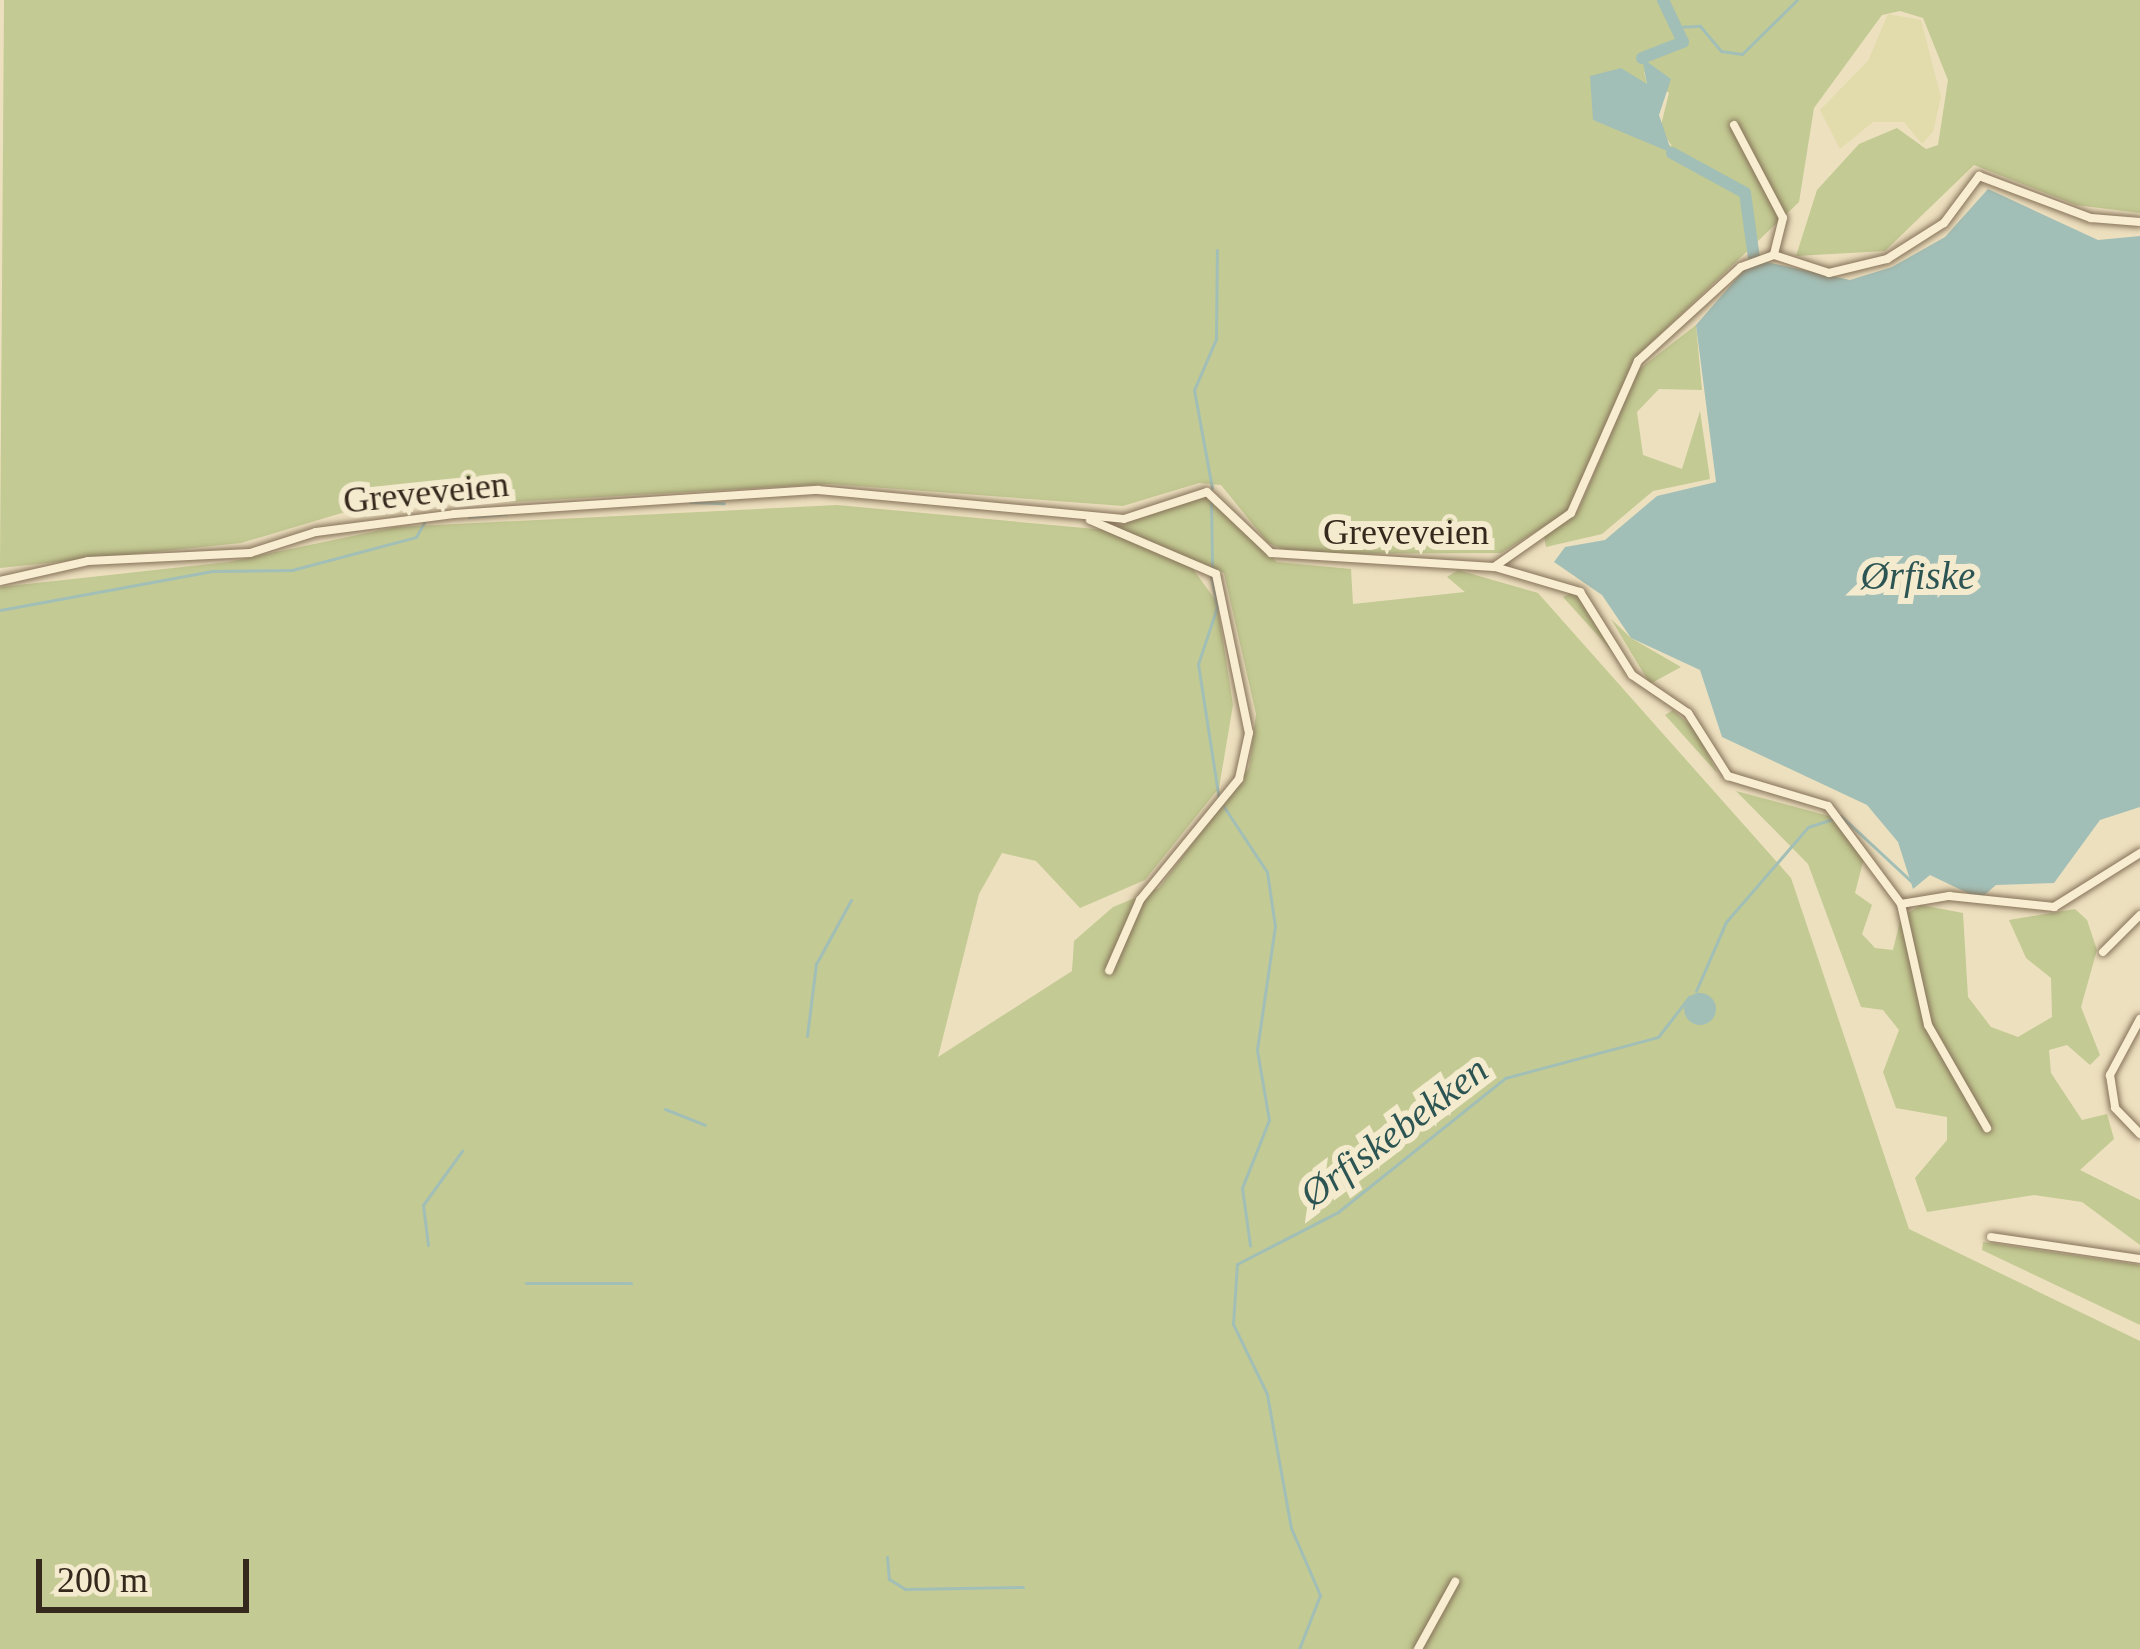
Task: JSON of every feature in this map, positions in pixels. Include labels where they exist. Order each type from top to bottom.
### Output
[{"type":"street","points":[[1734,125],[1783,218],[1774,255],[1829,273],[1886,259],[1944,223],[1979,176],[2091,218],[2140,222]]},
{"type":"street","name":"Greveveien","points":[[0,581],[88,561],[203,559],[316,532],[620,499],[818,490],[1138,519],[1207,492],[1271,553],[1494,566],[1571,513],[1638,361],[1753,262],[1774,255]]},
{"type":"street","name":"Greveveien","points":[[1077,516],[1220,580],[1249,715],[1239,779],[1140,900],[1109,971]]},
{"type":"street","points":[[1494,566],[1580,592],[1632,675],[1688,713],[1736,783],[1817,799],[1838,817],[1899,901],[1928,1025],[1987,1128]]},
{"type":"street","points":[[1899,901],[1949,896],[2054,907],[2140,853]]},
{"type":"street","points":[[2103,952],[2140,915]]},
{"type":"street","points":[[2140,1019],[2110,1075],[2115,1108],[2140,1134]]},
{"type":"street","points":[[1990,1237],[2140,1259]]},
{"type":"street","points":[[1418,1649],[1454,1582]]},
{"type":"shaded area","points":[[1888,14],[1921,20],[1941,97],[1933,132],[1922,144],[1904,122],[1873,122],[1840,149],[1820,110],[1868,61]]},
{"type":"green space","points":[[4,0],[2140,0],[2140,213],[2076,205],[1974,165],[1885,251],[1796,256],[1817,190],[1859,144],[1897,128],[1926,149],[1938,145],[1948,80],[1923,18],[1900,11],[1882,15],[1814,108],[1799,202],[1639,354],[1567,512],[1501,553],[1294,554],[1268,543],[1221,485],[1199,483],[1123,506],[830,484],[475,504],[439,484],[241,543],[0,568]],"holes":[[[1644,71],[1669,93],[1660,129],[1672,146],[1593,120],[1623,77],[1647,84]]]},
{"type":"green space","points":[[1696,325],[1702,390],[1659,389],[1637,412],[1643,455],[1682,469],[1700,411],[1710,479],[1653,491],[1602,534],[1546,547],[1544,536],[1578,511],[1638,370]]},
{"type":"green space","points":[[1205,496],[1277,562],[1351,569],[1353,604],[1465,592],[1447,577],[1458,570],[1538,593],[1791,878],[1909,1229],[2140,1341],[2140,1649],[0,1649],[0,587],[228,562],[396,527],[837,505],[1106,530]],"holes":[[[1118,532],[1224,573],[1256,714],[1249,768],[1159,888],[1113,907],[1074,941],[1072,971],[938,1057],[979,894],[1002,853],[1036,861],[1080,908],[1145,880],[1219,788],[1233,705],[1217,602],[1190,565]]]},
{"type":"green space","points":[[1571,593],[1581,600],[1618,658],[1563,597]]},
{"type":"green space","points":[[1611,619],[1631,638],[1681,667],[1650,684]]},
{"type":"green space","points":[[1673,710],[1695,729],[1718,774],[1665,715]]},
{"type":"green space","points":[[1736,791],[1829,816],[1864,858],[1855,893],[1872,905],[1862,934],[1875,948],[1893,950],[1901,917],[1921,905],[1963,913],[1968,997],[1991,1027],[2018,1037],[2052,1017],[2051,978],[2026,958],[2009,920],[2075,909],[2087,920],[2097,950],[2081,1007],[2100,1055],[2090,1065],[2067,1045],[2049,1050],[2051,1073],[2082,1120],[2107,1114],[2114,1139],[2080,1170],[2140,1200],[2140,1245],[2082,1202],[2034,1195],[1927,1212],[1915,1178],[1947,1140],[1947,1117],[1896,1108],[1883,1072],[1899,1030],[1883,1010],[1861,1007],[1808,864]]},
{"type":"green space","points":[[1983,1242],[2140,1265],[2140,1325],[1982,1250]]},
{"type":"water","points":[[1642,58],[1671,79],[1659,115],[1672,153],[1593,120],[1590,76],[1621,68],[1647,84]]},
{"type":"water","name":"Ørfiske","points":[[1988,189],[2098,240],[2140,236],[2140,807],[2100,820],[2054,883],[1996,885],[1980,899],[1930,875],[1913,889],[1898,842],[1867,805],[1722,737],[1700,670],[1631,638],[1602,595],[1554,562],[1565,547],[1605,540],[1657,496],[1716,482],[1696,325],[1744,270],[1766,262],[1850,280],[1892,267],[1945,237]]},
{"type":"water","points":[[1700,993],[1711,998],[1716,1009],[1711,1020],[1700,1025],[1689,1020],[1684,1009],[1689,998]]},
{"type":"waterway","points":[[1642,58],[1683,42],[1663,0]]},
{"type":"waterway","points":[[1678,27],[1700,26],[1721,51],[1742,54],[1797,0]]},
{"type":"waterway","points":[[1672,153],[1745,193],[1755,265]]},
{"type":"waterway","points":[[1212,488],[1194,390],[1216,339],[1217,250]]},
{"type":"waterway","points":[[1211,501],[1212,566]]},
{"type":"waterway","points":[[690,502],[724,503]]},
{"type":"waterway","points":[[469,517],[507,514]]},
{"type":"waterway","points":[[0,610],[212,571],[292,570],[416,537],[426,519]]},
{"type":"waterway","points":[[1211,576],[1217,607],[1198,664],[1219,799]]},
{"type":"waterway","points":[[1224,807],[1267,872],[1275,926],[1257,1050],[1269,1120],[1242,1188],[1250,1245]]},
{"type":"waterway","points":[[1696,991],[1726,922],[1808,827],[1841,816],[1911,881]]},
{"type":"waterway","points":[[807,1036],[816,964],[851,900]]},
{"type":"waterway","name":"Ørfiskebekken","points":[[1299,1649],[1320,1595],[1291,1528],[1267,1394],[1233,1324],[1237,1264],[1338,1212],[1505,1078],[1658,1037],[1689,997]]},
{"type":"waterway","points":[[665,1109],[705,1125]]},
{"type":"waterway","points":[[428,1245],[423,1205],[462,1151]]},
{"type":"waterway","points":[[526,1283],[631,1283]]},
{"type":"waterway","points":[[887,1557],[889,1579],[905,1589],[1023,1587]]}]
